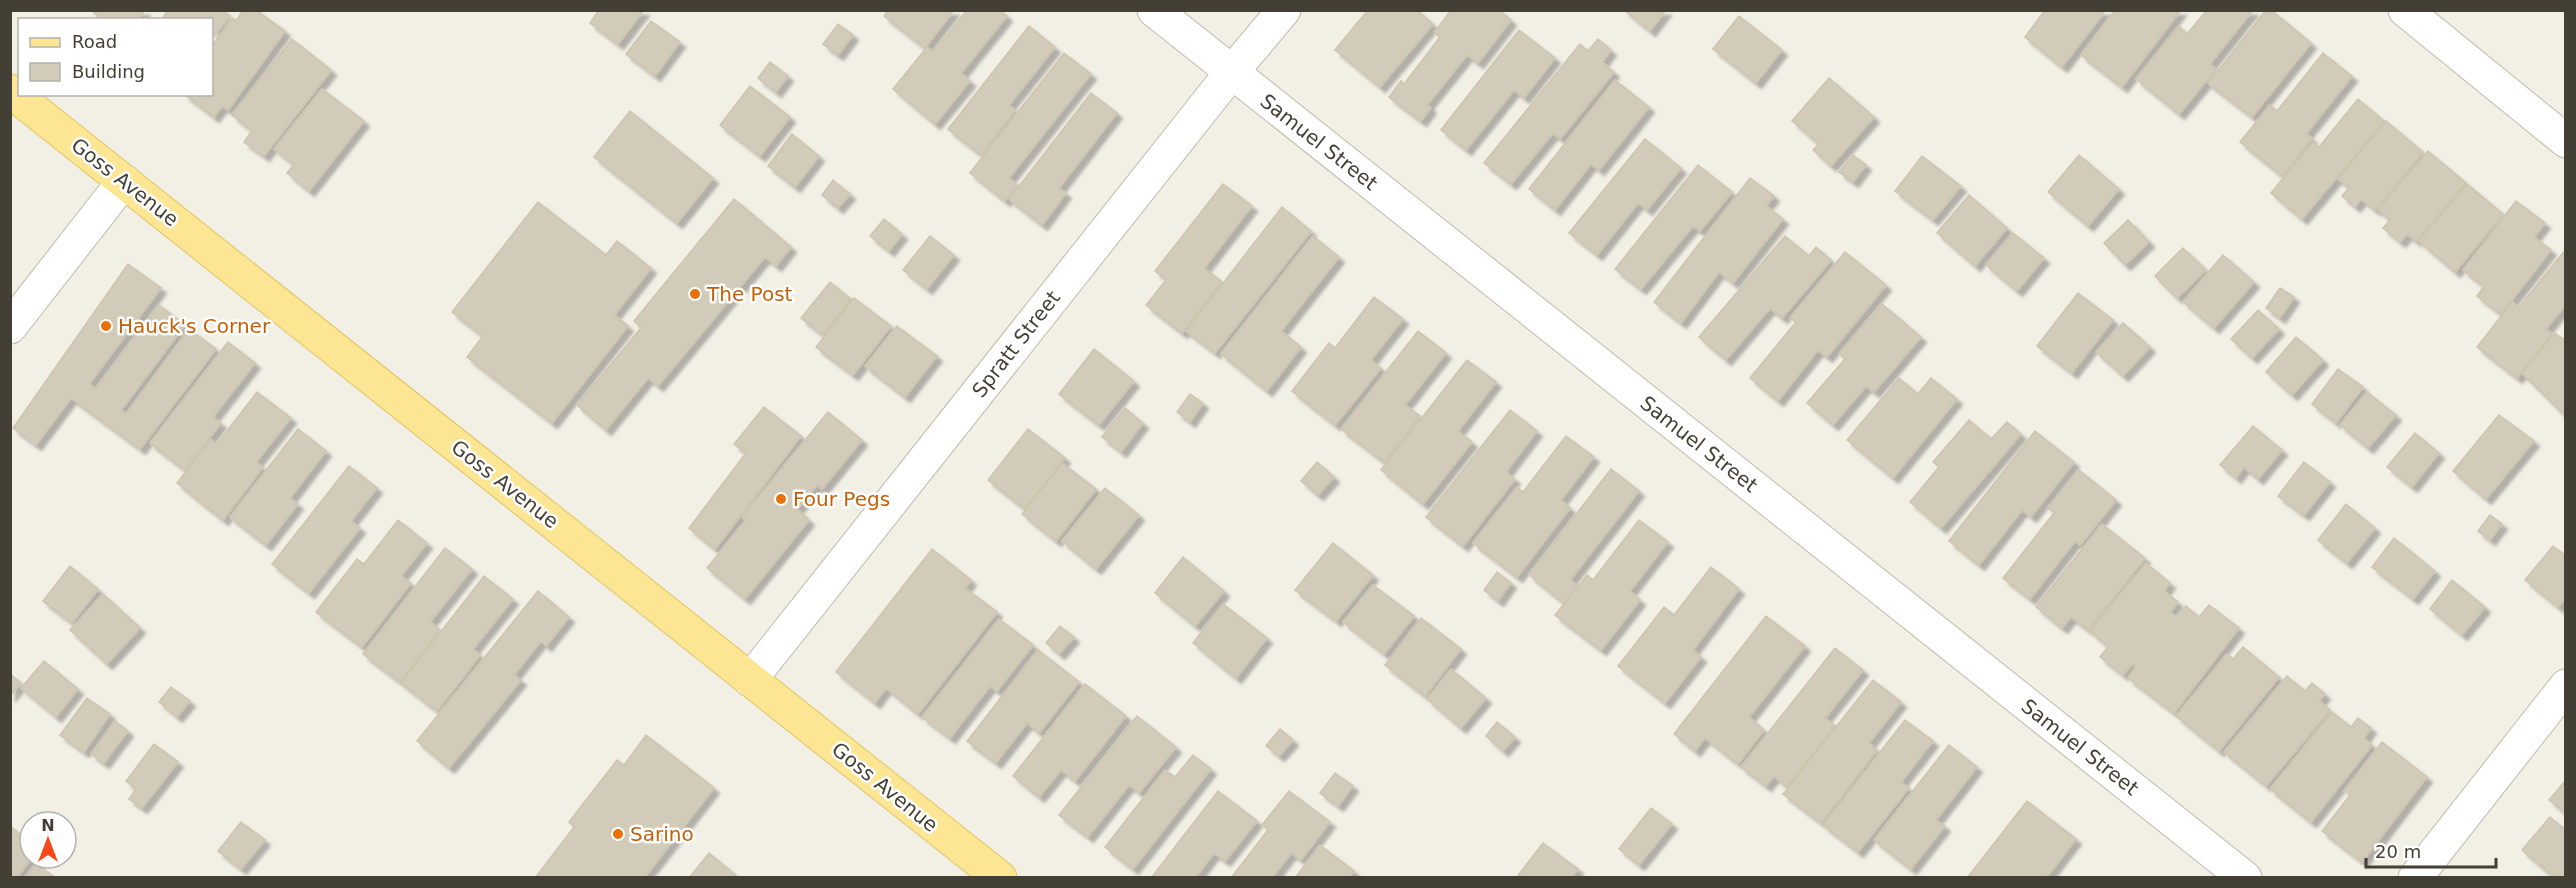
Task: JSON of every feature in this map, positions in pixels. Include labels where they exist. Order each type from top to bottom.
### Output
[{"type":"main road","name":"Goss Avenue","points":[[10,91],[993,876]]},
{"type":"street","name":"Samuel Street","points":[[1154,10],[2246,878]]},
{"type":"street","name":"Spratt Street","points":[[750,680],[1284,10]]},
{"type":"street","points":[[2405,10],[2565,141]]},
{"type":"street","points":[[10,327],[124,181]]},
{"type":"street","points":[[2415,878],[2565,686]]},
{"type":"building","points":[[91,10],[145,10],[139,18],[100,18]]},
{"type":"building","points":[[168,10],[222,10],[230,16],[213,38],[213,18],[162,18]]},
{"type":"building","points":[[243,10],[256,10],[285,31],[228,110],[222,106],[214,117],[187,96],[213,96],[213,45],[232,18],[236,21]]},
{"type":"building","points":[[599,10],[644,10],[618,44],[590,23]]},
{"type":"building","points":[[888,10],[954,10],[925,48],[884,16]]},
{"type":"building","points":[[967,10],[1000,10],[1007,16],[961,73],[970,81],[935,124],[893,89],[927,47],[933,52]]},
{"type":"building","points":[[1368,10],[1417,10],[1433,24],[1380,87],[1335,50]]},
{"type":"building","points":[[1451,10],[1499,10],[1511,20],[1478,63],[1467,55],[1427,105],[1431,108],[1421,121],[1389,97],[1401,81],[1404,84],[1440,37],[1434,33]]},
{"type":"building","points":[[1624,10],[1666,10],[1650,31]]},
{"type":"building","points":[[2045,10],[2106,10],[2062,67],[2025,37]]},
{"type":"building","points":[[2115,10],[2181,10],[2122,87],[2081,55]]},
{"type":"building","points":[[2207,10],[2253,10],[2210,64],[2216,69],[2179,114],[2136,79],[2179,26],[2187,34]]},
{"type":"building","points":[[2266,10],[2271,10],[2311,43],[2252,117],[2208,83]]},
{"type":"building","points":[[1739,16],[1782,50],[1756,83],[1713,49]]},
{"type":"building","points":[[651,21],[680,42],[655,76],[626,54]]},
{"type":"building","points":[[838,24],[853,35],[838,55],[823,44]]},
{"type":"building","points":[[1029,26],[1055,47],[1009,105],[1015,110],[981,155],[948,129]]},
{"type":"building","points":[[1519,30],[1555,58],[1524,98],[1514,90],[1466,150],[1441,130]]},
{"type":"building","points":[[292,39],[331,70],[264,156],[244,142],[252,131],[232,115]]},
{"type":"building","points":[[1598,39],[1611,50],[1602,62],[1614,72],[1560,139],[1553,133],[1511,184],[1484,163],[1580,44],[1588,51]]},
{"type":"building","points":[[1064,53],[1091,74],[1009,178],[1017,185],[1005,201],[970,173]]},
{"type":"building","points":[[2323,53],[2352,76],[2306,134],[2312,138],[2282,176],[2240,142],[2270,105],[2277,111]]},
{"type":"building","points":[[770,62],[788,76],[776,92],[758,78]]},
{"type":"building","points":[[1829,78],[1874,117],[1831,166],[1813,150],[1819,144],[1792,121]]},
{"type":"building","points":[[1615,80],[1649,107],[1599,170],[1591,164],[1555,210],[1529,189]]},
{"type":"building","points":[[750,86],[790,117],[760,156],[720,125]]},
{"type":"building","points":[[322,89],[364,121],[309,191],[287,173],[294,164],[274,149]]},
{"type":"building","points":[[1091,93],[1117,113],[1059,188],[1066,193],[1042,225],[1009,199]]},
{"type":"building","points":[[2358,99],[2384,121],[2302,219],[2271,193],[2313,142],[2319,147]]},
{"type":"building","points":[[630,111],[713,178],[677,223],[594,157]]},
{"type":"building","points":[[2386,121],[2423,152],[2375,210],[2361,199],[2355,207],[2342,196],[2349,188],[2338,179]]},
{"type":"building","points":[[792,134],[819,156],[795,187],[768,166]]},
{"type":"building","points":[[1645,139],[1681,168],[1647,210],[1638,203],[1597,255],[1569,233]]},
{"type":"building","points":[[2428,151],[2466,183],[2416,241],[2407,234],[2400,242],[2383,228],[2390,220],[2378,210]]},
{"type":"building","points":[[1853,155],[1866,165],[1853,182],[1839,172]]},
{"type":"building","points":[[2079,155],[2119,189],[2088,226],[2048,192]]},
{"type":"building","points":[[1922,156],[1961,186],[1933,220],[1895,191]]},
{"type":"building","points":[[1698,165],[1732,192],[1700,231],[1693,226],[1641,289],[1615,269]]},
{"type":"building","points":[[1750,178],[1774,196],[1766,206],[1783,219],[1733,283],[1719,272],[1681,323],[1654,302]]},
{"type":"building","points":[[833,180],[850,194],[838,208],[822,195]]},
{"type":"building","points":[[1223,184],[1252,206],[1204,268],[1222,282],[1182,333],[1146,305],[1166,280],[1155,271]]},
{"type":"building","points":[[2467,184],[2503,214],[2455,272],[2419,241]]},
{"type":"building","points":[[1969,195],[2007,228],[1975,266],[1937,233]]},
{"type":"building","name":"The Post","points":[[734,199],[791,247],[776,266],[765,257],[658,386],[648,378],[606,430],[577,405],[641,328],[634,321]]},
{"type":"building","points":[[2516,201],[2545,223],[2534,237],[2551,250],[2501,314],[2477,296],[2484,286],[2463,270]]},
{"type":"building","points":[[538,202],[606,255],[617,241],[651,268],[614,315],[628,326],[552,423],[467,357],[483,336],[452,312]]},
{"type":"building","points":[[1282,207],[1311,231],[1215,353],[1186,331]]},
{"type":"building","points":[[884,219],[902,234],[889,251],[870,236]]},
{"type":"building","points":[[2128,220],[2149,242],[2125,265],[2104,243]]},
{"type":"building","points":[[2013,233],[2044,258],[2017,291],[1986,265]]},
{"type":"building","points":[[930,236],[954,255],[927,289],[903,270]]},
{"type":"building","points":[[1313,236],[1339,257],[1281,331],[1301,347],[1267,391],[1221,354]]},
{"type":"building","points":[[1785,236],[1809,256],[1816,247],[1831,260],[1782,318],[1770,308],[1726,360],[1699,337]]},
{"type":"building","points":[[2183,248],[2206,270],[2177,298],[2155,276]]},
{"type":"building","points":[[2566,249],[2566,304],[2546,329],[2552,334],[2517,378],[2477,347],[2512,302],[2519,307]]},
{"type":"building","points":[[1845,252],[1886,285],[1827,357],[1818,350],[1778,401],[1750,378],[1796,322],[1790,318]]},
{"type":"building","points":[[2223,255],[2254,282],[2214,328],[2183,302]]},
{"type":"building","points":[[128,264],[161,288],[89,384],[96,389],[159,305],[185,325],[121,410],[126,414],[189,329],[216,349],[140,449],[71,398],[36,445],[13,428]]},
{"type":"building","points":[[830,282],[851,299],[823,335],[801,318]]},
{"type":"building","points":[[2280,288],[2294,297],[2280,318],[2266,308]]},
{"type":"building","points":[[2078,293],[2113,320],[2072,373],[2037,346]]},
{"type":"building","points":[[1374,297],[1403,319],[1371,360],[1381,368],[1335,425],[1292,391],[1329,343],[1335,348]]},
{"type":"building","points":[[854,298],[891,326],[853,375],[816,347]]},
{"type":"building","points":[[1882,304],[1921,337],[1874,392],[1866,386],[1833,425],[1807,403],[1845,359],[1839,354]]},
{"type":"building","points":[[2258,310],[2279,329],[2252,358],[2231,339]]},
{"type":"building","points":[[2123,323],[2150,347],[2123,376],[2096,352]]},
{"type":"building","points":[[897,326],[937,356],[905,397],[865,366]]},
{"type":"building","points":[[1418,331],[1446,353],[1405,405],[1420,416],[1384,462],[1341,429]]},
{"type":"building","points":[[2555,333],[2563,339],[2566,336],[2566,411],[2563,414],[2522,373]]},
{"type":"building","points":[[2296,337],[2323,360],[2292,395],[2266,372]]},
{"type":"building","points":[[228,342],[255,363],[213,417],[221,423],[185,470],[150,443]]},
{"type":"building","points":[[1094,349],[1134,381],[1099,425],[1059,394]]},
{"type":"building","points":[[1467,360],[1496,382],[1458,431],[1472,442],[1423,504],[1381,470]]},
{"type":"building","points":[[2338,369],[2363,387],[2336,423],[2312,404]]},
{"type":"building","points":[[1899,378],[1918,394],[1931,378],[1957,399],[1893,478],[1847,440]]},
{"type":"building","points":[[257,392],[291,418],[256,462],[263,467],[223,520],[177,483],[211,440],[217,444]]},
{"type":"building","points":[[2367,392],[2396,415],[2368,448],[2340,425]]},
{"type":"building","points":[[1190,394],[1203,403],[1190,422],[1177,412]]},
{"type":"building","points":[[764,407],[801,436],[715,549],[689,528],[746,453],[734,444]]},
{"type":"building","points":[[1125,408],[1143,423],[1121,452],[1102,437]]},
{"type":"building","points":[[1510,410],[1537,431],[1506,472],[1515,479],[1463,546],[1426,517]]},
{"type":"building","name":"Four Pegs","points":[[828,412],[862,440],[822,489],[817,485],[797,509],[809,520],[745,599],[707,568],[746,520],[742,517]]},
{"type":"building","points":[[2499,415],[2534,441],[2486,499],[2453,471]]},
{"type":"building","points":[[1969,420],[1991,439],[2007,422],[2021,434],[1941,528],[1910,502],[1939,467],[1933,462]]},
{"type":"building","points":[[2253,426],[2282,450],[2258,479],[2244,467],[2236,478],[2220,465]]},
{"type":"building","points":[[298,429],[326,451],[290,498],[298,504],[266,545],[230,517]]},
{"type":"building","points":[[1028,429],[1065,458],[1025,509],[988,480]]},
{"type":"building","points":[[2035,431],[2074,462],[2031,517],[2022,510],[1979,565],[1949,541]]},
{"type":"building","points":[[2415,433],[2439,453],[2412,487],[2387,467]]},
{"type":"building","points":[[1566,436],[1594,457],[1561,500],[1570,508],[1517,577],[1473,543],[1517,487],[1523,492]]},
{"type":"building","points":[[1317,462],[1334,477],[1318,495],[1301,481]]},
{"type":"building","points":[[2304,462],[2330,482],[2304,515],[2278,496]]},
{"type":"building","points":[[1062,463],[1096,489],[1056,541],[1022,514]]},
{"type":"building","points":[[349,466],[377,488],[351,521],[360,528],[309,593],[272,564]]},
{"type":"building","points":[[1611,469],[1639,491],[1570,580],[1577,586],[1564,603],[1529,575]]},
{"type":"building","points":[[2079,470],[2116,500],[2080,545],[2075,541],[2030,599],[2003,578],[2054,513],[2048,508]]},
{"type":"building","points":[[1105,488],[1139,515],[1096,569],[1062,541]]},
{"type":"building","points":[[2346,504],[2375,528],[2347,563],[2318,540]]},
{"type":"building","points":[[2490,515],[2502,524],[2490,540],[2478,531]]},
{"type":"building","points":[[398,520],[427,543],[401,576],[411,583],[362,647],[316,612],[357,559],[364,564]]},
{"type":"building","points":[[1639,520],[1668,542],[1630,591],[1640,600],[1601,650],[1555,615],[1587,575],[1593,580]]},
{"type":"building","points":[[2102,524],[2145,558],[2088,630],[2071,617],[2062,628],[2036,607]]},
{"type":"building","points":[[2394,538],[2435,571],[2413,599],[2372,567]]},
{"type":"building","points":[[1333,543],[1373,575],[1336,621],[1295,590]]},
{"type":"building","points":[[2553,546],[2566,556],[2566,598],[2558,607],[2525,580]]},
{"type":"building","points":[[445,548],[472,569],[430,622],[440,630],[400,682],[363,654]]},
{"type":"building","points":[[932,549],[971,580],[965,588],[997,612],[918,714],[886,688],[875,703],[836,672]]},
{"type":"building","points":[[1183,557],[1224,591],[1195,626],[1155,593]]},
{"type":"building","points":[[2146,563],[2170,583],[2164,591],[2178,602],[2170,612],[2176,617],[2186,606],[2199,617],[2209,605],[2239,628],[2174,713],[2128,678],[2136,667],[2132,664],[2123,675],[2100,657],[2108,647],[2090,631]]},
{"type":"building","points":[[70,566],[98,589],[72,623],[43,601]]},
{"type":"building","points":[[1711,567],[1739,589],[1693,650],[1701,657],[1665,703],[1618,666],[1664,607],[1674,615]]},
{"type":"building","points":[[1497,572],[1511,583],[1498,601],[1484,590]]},
{"type":"building","points":[[484,576],[513,599],[473,649],[480,655],[437,711],[401,683]]},
{"type":"building","points":[[2452,580],[2485,607],[2462,635],[2430,609]]},
{"type":"building","points":[[1373,585],[1414,616],[1384,654],[1343,622]]},
{"type":"building","points":[[538,591],[569,617],[546,646],[541,641],[514,675],[521,680],[449,768],[417,741]]},
{"type":"building","points":[[103,594],[140,628],[107,664],[70,630]]},
{"type":"building","points":[[1223,604],[1267,638],[1236,678],[1193,643]]},
{"type":"building","points":[[1766,616],[1805,646],[1749,717],[1764,730],[1738,764],[1705,738],[1695,751],[1674,734]]},
{"type":"building","points":[[1421,618],[1461,649],[1425,696],[1385,665]]},
{"type":"building","points":[[999,619],[1033,645],[997,691],[990,686],[950,738],[922,717]]},
{"type":"building","points":[[1060,626],[1074,637],[1059,654],[1046,643]]},
{"type":"building","points":[[2243,647],[2279,677],[2219,751],[2176,716],[2227,654],[2233,659]]},
{"type":"building","points":[[1835,648],[1863,670],[1825,718],[1835,726],[1787,787],[1774,776],[1766,786],[1741,767]]},
{"type":"building","points":[[1038,650],[1079,682],[1039,733],[1027,723],[996,763],[967,741]]},
{"type":"building","points":[[44,661],[78,689],[56,717],[21,688]]},
{"type":"building","points":[[1451,669],[1486,698],[1461,728],[1427,699]]},
{"type":"building","points":[[10,674],[21,683],[10,696]]},
{"type":"building","points":[[2287,676],[2305,691],[2312,683],[2325,694],[2319,701],[2330,710],[2266,786],[2224,752]]},
{"type":"building","points":[[1873,680],[1901,702],[1869,743],[1877,750],[1821,823],[1783,794]]},
{"type":"building","points":[[1085,684],[1126,716],[1075,781],[1061,770],[1039,797],[1013,776]]},
{"type":"building","points":[[171,687],[190,701],[177,717],[159,702]]},
{"type":"building","points":[[87,698],[110,714],[84,752],[60,735]]},
{"type":"building","points":[[2332,712],[2351,727],[2358,718],[2371,728],[2364,738],[2372,745],[2311,822],[2270,789]]},
{"type":"building","points":[[1137,716],[1176,747],[1139,793],[1129,785],[1088,837],[1059,815]]},
{"type":"building","points":[[1905,720],[1933,741],[1901,782],[1909,788],[1858,852],[1823,825]]},
{"type":"building","points":[[115,721],[128,731],[104,763],[91,754]]},
{"type":"building","points":[[1497,722],[1515,737],[1503,751],[1486,736]]},
{"type":"building","points":[[1280,729],[1293,740],[1279,756],[1266,746]]},
{"type":"building","points":[[646,735],[714,788],[644,878],[535,878],[574,827],[569,822],[617,760],[624,765]]},
{"type":"building","points":[[2382,742],[2427,777],[2362,862],[2322,831],[2350,795],[2344,791]]},
{"type":"building","points":[[154,744],[178,762],[142,808],[129,799],[136,789],[126,781]]},
{"type":"building","points":[[1949,745],[1977,767],[1936,820],[1945,826],[1911,869],[1874,840]]},
{"type":"building","points":[[1193,755],[1211,769],[1133,869],[1105,847],[1165,770],[1175,777]]},
{"type":"building","points":[[1335,773],[1353,786],[1338,806],[1320,793]]},
{"type":"building","points":[[2566,780],[2566,813],[2549,800]]},
{"type":"building","points":[[1218,791],[1257,821],[1225,861],[1214,853],[1195,878],[1151,878]]},
{"type":"building","points":[[1289,791],[1330,822],[1301,860],[1291,853],[1272,878],[1231,878],[1268,830],[1262,825]]},
{"type":"building","points":[[2027,801],[2076,839],[2046,878],[1967,878]]},
{"type":"building","points":[[1651,808],[1672,824],[1639,865],[1619,849]]},
{"type":"building","points":[[2550,817],[2566,830],[2566,878],[2555,878],[2522,850]]},
{"type":"building","points":[[241,822],[265,840],[241,869],[218,851]]},
{"type":"building","points":[[10,826],[18,832],[18,870],[22,870],[16,878],[10,878]]},
{"type":"building","points":[[1543,843],[1578,869],[1571,878],[1516,878]]},
{"type":"building","points":[[1320,845],[1354,871],[1349,878],[1295,878]]},
{"type":"building","points":[[709,853],[739,878],[689,878]]},
{"type":"building","points":[[31,870],[45,870],[55,878],[25,878]]},
{"type":"place","name":"The Post","points":[[695,294]]},
{"type":"place","name":"Hauck's Corner","points":[[106,326]]},
{"type":"place","name":"Four Pegs","points":[[781,499]]},
{"type":"place","name":"Sarino","points":[[618,834]]}]
